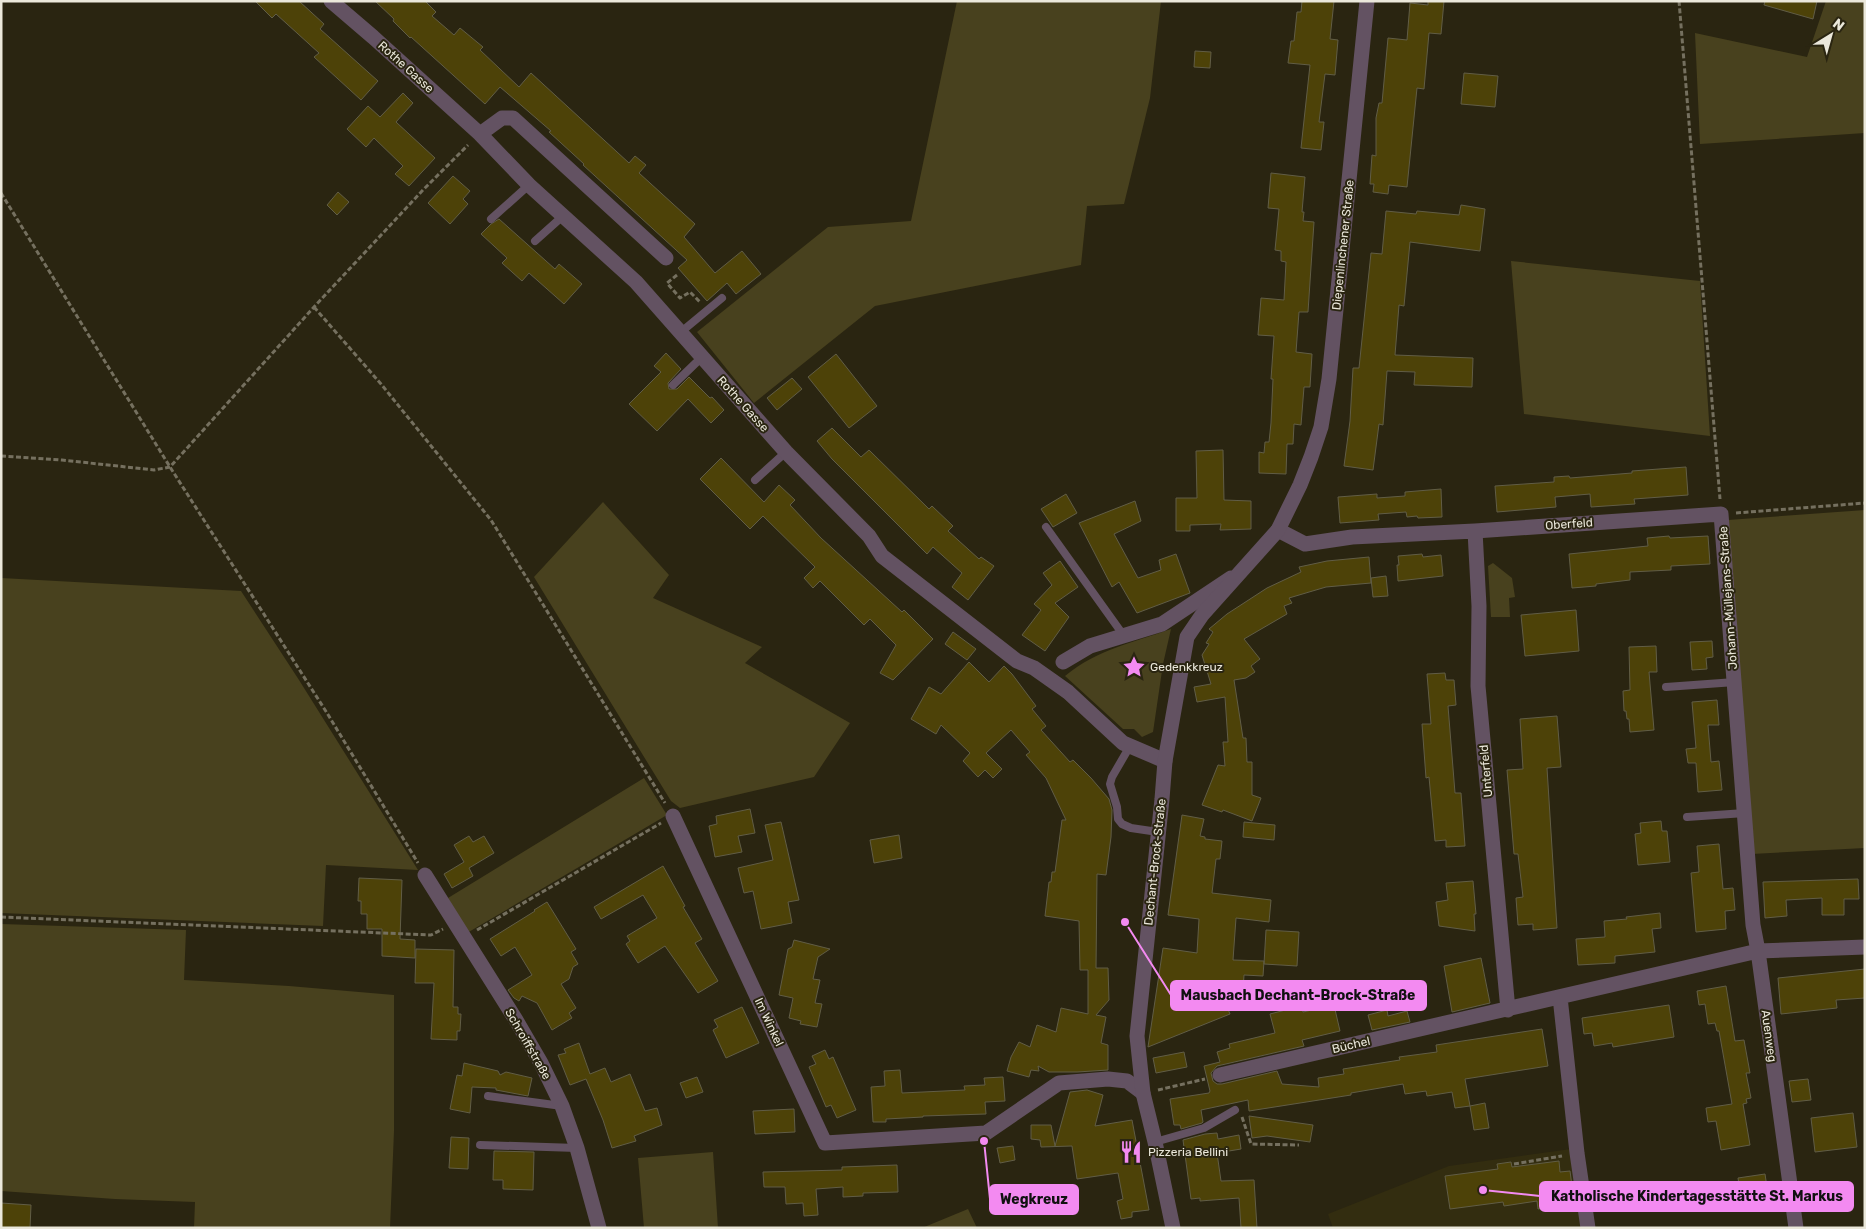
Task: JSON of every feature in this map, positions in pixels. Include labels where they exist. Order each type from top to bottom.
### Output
[{"type":"street","name":"Rothe Gasse","points":[[330,1],[374,37],[480,134],[529,185],[636,282],[786,452],[869,536],[882,556],[1017,661],[1034,668],[1068,692],[1123,743],[1130,746]]},
{"type":"street","name":"Diepenlinchener Straße","points":[[1300,485],[1321,427],[1329,379],[1367,1]]},
{"type":"street","points":[[480,134],[502,118],[513,118],[666,258]]},
{"type":"street","name":"Dechant-Brock-Straße","points":[[1173,1228],[1143,1093],[1136,1036],[1164,761],[1187,637],[1202,615],[1278,530],[1300,485]]},
{"type":"street","name":"Oberfeld","points":[[1278,530],[1305,544],[1352,537],[1475,531],[1721,514]]},
{"type":"street","name":"Johann-Müllejans-Straße","points":[[1721,514],[1753,925],[1758,950]]},
{"type":"street","name":"Unterfeld","points":[[1475,531],[1478,606],[1478,686],[1508,1010]]},
{"type":"street","name":"Dechant-Brock-Straße","points":[[1063,662],[1090,646],[1162,624],[1242,570]]},
{"type":"street","points":[[1130,746],[1164,761]]},
{"type":"street","name":"Im Winkel","points":[[673,816],[825,1143],[986,1133],[1059,1083],[1108,1079],[1127,1082],[1143,1093]]},
{"type":"street","name":"Schroiffstraße","points":[[422,870],[541,1063],[562,1106],[577,1148],[599,1228]]},
{"type":"street","points":[[1758,950],[1865,947]]},
{"type":"street","name":"Büchel","points":[[1220,1075],[1508,1010],[1758,950]]},
{"type":"street","name":"Auenweg","points":[[1758,950],[1796,1228]]},
{"type":"street","points":[[1560,997],[1577,1153],[1588,1228]]},
{"type":"lane","points":[[491,219],[529,185]]},
{"type":"lane","points":[[535,241],[563,216]]},
{"type":"lane","points":[[681,332],[722,298]]},
{"type":"lane","points":[[673,385],[702,357]]},
{"type":"lane","points":[[755,480],[786,452]]},
{"type":"lane","points":[[1046,527],[1124,636]]},
{"type":"lane","name":"Johann-Müllejans-Straße","points":[[1666,687],[1735,682]]},
{"type":"lane","points":[[1130,746],[1112,776],[1110,784],[1117,807],[1118,819],[1122,824],[1131,828],[1158,832]]},
{"type":"lane","points":[[1686,817],[1745,813]]},
{"type":"lane","points":[[488,1096],[562,1106]]},
{"type":"lane","points":[[1155,1142],[1204,1128],[1235,1110]]},
{"type":"lane","points":[[480,1145],[577,1148]]},
{"type":"path","points":[[1679,1],[1721,514],[1865,503]]},
{"type":"path","points":[[1,456],[62,460],[154,470],[170,467],[314,306],[452,159],[480,134]]},
{"type":"path","points":[[1,193],[170,467],[327,713],[422,870]]},
{"type":"path","points":[[677,275],[667,283],[680,298],[690,292],[708,310]]},
{"type":"path","points":[[314,306],[381,384],[491,520],[673,816],[463,938]]},
{"type":"path","points":[[1,917],[431,935],[454,923]]},
{"type":"path","points":[[1143,1093],[1220,1075]]},
{"type":"path","points":[[1235,1110],[1242,1116],[1251,1144],[1299,1145]]},
{"type":"path","points":[[1514,1164],[1577,1153]]},
{"type":"shaded area","points":[[957,1],[1161,1],[1150,98],[1124,204],[1087,206],[1081,265],[875,306],[754,403],[697,332],[828,227],[911,221]]},
{"type":"shaded area","points":[[1826,1],[1865,1],[1865,133],[1700,144],[1695,33],[1807,57]]},
{"type":"shaded area","points":[[1511,261],[1700,281],[1710,436],[1524,414]]},
{"type":"shaded area","points":[[603,502],[669,575],[653,598],[762,647],[745,663],[850,723],[814,777],[680,808],[671,801],[534,577]]},
{"type":"shaded area","points":[[1865,510],[1865,848],[1752,854],[1728,520]]},
{"type":"shaded area","points":[[1493,563],[1512,578],[1515,597],[1509,598],[1510,617],[1491,617],[1488,566]]},
{"type":"shaded area","points":[[1,578],[241,591],[418,870],[326,865],[323,926],[1,913]]},
{"type":"shaded area","points":[[1171,629],[1163,664],[1153,732],[1142,737],[1134,729],[1123,729],[1065,676],[1090,659],[1103,653]]},
{"type":"shaded area","points":[[644,778],[667,815],[467,933],[448,898]]},
{"type":"shaded area","points":[[1,924],[186,930],[184,980],[394,995],[394,1131],[390,1228],[194,1228],[195,1202],[115,1199],[1,1191]]},
{"type":"shaded area","points":[[1571,1149],[1584,1228],[1333,1228],[1328,1214],[1449,1166]]},
{"type":"shaded area","points":[[713,1152],[718,1228],[644,1228],[638,1158]]},
{"type":"shaded area","points":[[968,1209],[977,1228],[922,1228]]},
{"type":"building","points":[[255,1],[299,1],[324,24],[320,29],[378,81],[361,100],[314,57],[319,53],[276,14],[272,18]]},
{"type":"building","points":[[375,1],[425,1],[436,12],[432,16],[454,35],[460,28],[483,47],[480,50],[519,87],[531,73],[629,163],[635,156],[646,165],[639,173],[695,224],[684,237],[715,273],[742,251],[761,274],[736,294],[727,283],[707,301],[678,268],[687,260],[583,165],[549,132],[551,131],[500,87],[485,104],[410,38]]},
{"type":"building","points":[[1302,1],[1334,1],[1330,39],[1338,40],[1335,75],[1325,74],[1319,122],[1324,122],[1321,150],[1301,148],[1310,65],[1288,63],[1291,41],[1294,41],[1297,12],[1301,12]]},
{"type":"building","points":[[1428,1],[1444,1],[1441,34],[1429,33],[1424,89],[1417,88],[1407,187],[1389,185],[1388,194],[1373,192],[1374,184],[1370,184],[1372,155],[1376,156],[1376,118],[1379,103],[1382,103],[1388,38],[1407,40],[1410,3],[1428,5]]},
{"type":"building","points":[[1765,1],[1817,1],[1813,19],[1764,5]]},
{"type":"building","points":[[1195,51],[1211,52],[1210,68],[1194,67]]},
{"type":"building","points":[[1464,73],[1498,76],[1495,107],[1461,104]]},
{"type":"building","points":[[403,93],[413,103],[396,122],[435,158],[409,186],[395,174],[403,166],[374,138],[366,147],[347,129],[368,106],[380,117]]},
{"type":"building","points":[[1271,173],[1305,177],[1303,221],[1314,222],[1308,312],[1299,312],[1296,352],[1312,354],[1310,387],[1304,387],[1301,425],[1294,424],[1293,444],[1287,444],[1286,474],[1259,473],[1259,452],[1264,453],[1265,442],[1269,442],[1274,336],[1258,335],[1261,298],[1284,300],[1286,262],[1281,261],[1281,251],[1275,250],[1279,209],[1268,208]]},
{"type":"building","points":[[453,176],[470,191],[463,199],[468,204],[450,224],[428,203]]},
{"type":"building","points":[[338,192],[349,202],[337,215],[327,205]]},
{"type":"building","points":[[1461,205],[1485,209],[1480,251],[1410,242],[1404,306],[1399,305],[1395,355],[1473,358],[1472,387],[1414,385],[1415,372],[1387,371],[1383,425],[1379,424],[1373,470],[1344,466],[1350,421],[1353,368],[1359,368],[1371,253],[1382,254],[1386,211],[1416,214],[1417,211],[1459,215]]},
{"type":"building","points":[[499,219],[555,269],[559,264],[582,284],[564,304],[529,273],[522,281],[502,263],[507,258],[481,234]]},
{"type":"building","points":[[666,353],[681,369],[668,383],[669,389],[677,389],[689,377],[724,410],[711,423],[688,399],[657,431],[629,404],[661,372],[654,366]]},
{"type":"building","points":[[836,354],[877,406],[849,428],[808,377]]},
{"type":"building","points":[[792,378],[802,389],[777,410],[767,398]]},
{"type":"building","points":[[832,428],[861,457],[869,450],[929,509],[932,506],[953,526],[948,531],[979,559],[981,557],[994,566],[968,600],[952,587],[962,573],[933,547],[927,554],[832,459],[817,441]]},
{"type":"building","points":[[1223,450],[1224,500],[1251,501],[1251,529],[1220,530],[1221,524],[1190,525],[1190,531],[1176,531],[1176,498],[1197,498],[1196,451]]},
{"type":"building","points":[[721,458],[764,502],[779,485],[795,500],[790,505],[821,538],[902,612],[904,610],[933,639],[893,680],[880,673],[896,645],[870,619],[864,625],[820,581],[813,588],[804,578],[815,567],[763,516],[750,529],[700,479]]},
{"type":"building","points":[[1686,467],[1688,495],[1634,499],[1635,504],[1591,507],[1590,494],[1555,497],[1556,507],[1497,512],[1495,486],[1554,482],[1554,477],[1569,476],[1570,478]]},
{"type":"building","points":[[1441,489],[1442,517],[1407,517],[1406,512],[1378,514],[1379,520],[1340,523],[1338,497],[1377,494],[1377,498],[1405,496],[1405,492]]},
{"type":"building","points":[[1066,494],[1077,513],[1053,527],[1041,509]]},
{"type":"building","points":[[1135,501],[1141,521],[1114,534],[1138,578],[1161,570],[1159,560],[1176,554],[1190,593],[1137,613],[1119,582],[1112,587],[1079,523]]},
{"type":"building","points":[[1669,536],[1670,538],[1708,536],[1710,564],[1671,566],[1671,570],[1630,572],[1630,580],[1572,588],[1569,554],[1648,546],[1647,538]]},
{"type":"building","points":[[1422,554],[1423,557],[1441,555],[1443,576],[1398,581],[1398,556]]},
{"type":"building","points":[[1369,557],[1371,583],[1326,587],[1289,598],[1292,603],[1284,606],[1287,614],[1244,639],[1260,659],[1251,666],[1255,672],[1246,678],[1234,680],[1243,738],[1246,738],[1247,762],[1252,762],[1252,795],[1261,798],[1252,821],[1223,810],[1222,812],[1202,805],[1218,765],[1225,766],[1223,742],[1228,742],[1225,697],[1197,702],[1194,687],[1211,684],[1202,655],[1209,644],[1206,643],[1213,632],[1209,629],[1227,614],[1267,588],[1301,572],[1299,567],[1327,561]]},
{"type":"building","points":[[1060,561],[1078,587],[1055,603],[1069,617],[1045,651],[1022,635],[1041,610],[1034,604],[1052,585],[1043,573]]},
{"type":"building","points":[[1386,576],[1388,596],[1373,597],[1371,578]]},
{"type":"building","points":[[1576,610],[1579,651],[1525,656],[1521,615]]},
{"type":"building","points":[[953,632],[976,649],[967,660],[945,644]]},
{"type":"building","points":[[1712,641],[1713,657],[1706,658],[1707,669],[1692,670],[1690,642]]},
{"type":"building","points":[[1656,646],[1657,672],[1649,672],[1654,730],[1630,732],[1629,719],[1627,719],[1626,711],[1624,711],[1623,691],[1630,690],[1629,647]]},
{"type":"building","points":[[969,662],[989,682],[1004,666],[1036,706],[1032,709],[1046,726],[1041,730],[1070,762],[1073,760],[1091,778],[1109,799],[1112,810],[1111,837],[1106,875],[1097,874],[1096,968],[1108,968],[1109,1000],[1096,1015],[1106,1017],[1101,1043],[1108,1045],[1108,1070],[1049,1072],[1038,1066],[1039,1071],[1031,1070],[1029,1077],[1007,1071],[1011,1057],[1019,1042],[1030,1047],[1037,1025],[1056,1032],[1061,1008],[1088,1014],[1088,970],[1080,970],[1079,921],[1045,916],[1049,882],[1051,882],[1052,872],[1055,872],[1062,820],[1066,820],[1046,778],[1026,755],[1030,752],[1011,730],[986,753],[1002,769],[993,778],[985,770],[978,777],[963,761],[970,753],[941,725],[936,734],[911,719],[929,687],[941,694]]},
{"type":"building","points":[[1445,673],[1446,680],[1454,680],[1456,705],[1448,706],[1455,793],[1461,793],[1465,846],[1446,847],[1446,840],[1435,841],[1429,777],[1426,778],[1422,724],[1431,724],[1427,674]]},
{"type":"building","points":[[1717,700],[1719,725],[1708,725],[1711,762],[1719,761],[1722,790],[1698,792],[1696,763],[1688,763],[1686,749],[1696,748],[1692,702]]},
{"type":"building","points":[[1557,716],[1561,767],[1547,768],[1557,928],[1533,930],[1533,924],[1518,925],[1516,898],[1523,897],[1518,854],[1514,854],[1507,770],[1523,769],[1520,719]]},
{"type":"building","points":[[750,809],[755,833],[738,836],[742,852],[715,857],[709,826],[717,824],[716,816]]},
{"type":"building","points":[[1182,815],[1204,819],[1200,836],[1205,837],[1205,839],[1222,841],[1220,859],[1216,859],[1212,893],[1271,900],[1269,922],[1236,918],[1233,960],[1264,961],[1263,976],[1244,975],[1243,991],[1220,990],[1230,1014],[1148,1047],[1163,948],[1197,953],[1199,919],[1168,915]]},
{"type":"building","points":[[1661,821],[1662,831],[1667,831],[1670,862],[1638,865],[1635,834],[1641,833],[1640,823]]},
{"type":"building","points":[[781,822],[799,900],[788,902],[792,923],[761,929],[753,891],[744,893],[738,868],[773,860],[765,825]]},
{"type":"building","points":[[1244,822],[1275,825],[1274,840],[1243,837]]},
{"type":"building","points":[[899,835],[902,858],[874,863],[870,840]]},
{"type":"building","points":[[469,836],[473,842],[484,836],[494,853],[469,868],[473,876],[452,888],[444,874],[464,862],[454,845]]},
{"type":"building","points":[[1719,844],[1723,889],[1733,888],[1735,910],[1725,911],[1726,929],[1696,932],[1691,873],[1699,872],[1697,846]]},
{"type":"building","points":[[663,866],[685,906],[683,907],[702,939],[695,943],[718,981],[698,993],[665,946],[638,963],[626,944],[630,941],[627,936],[657,918],[643,895],[601,919],[594,907]]},
{"type":"building","points":[[359,878],[402,880],[400,939],[415,940],[415,958],[382,956],[382,929],[367,929],[367,914],[361,914],[361,901],[358,901]]},
{"type":"building","points":[[1858,879],[1859,899],[1844,899],[1844,915],[1822,915],[1822,898],[1786,900],[1787,916],[1765,918],[1763,882]]},
{"type":"building","points":[[1473,881],[1476,914],[1474,914],[1475,931],[1439,926],[1436,902],[1448,900],[1446,883]]},
{"type":"building","points":[[547,902],[576,949],[571,952],[578,964],[573,967],[569,979],[561,984],[576,1008],[569,1013],[572,1018],[552,1030],[537,1003],[522,996],[519,1001],[508,990],[532,975],[515,947],[501,956],[490,939]]},
{"type":"building","points":[[1660,913],[1661,928],[1652,929],[1655,952],[1615,956],[1615,963],[1578,965],[1576,939],[1605,937],[1604,921]]},
{"type":"building","points":[[1266,930],[1299,932],[1297,966],[1264,964]]},
{"type":"building","points":[[794,940],[830,949],[818,957],[813,979],[820,980],[815,1003],[822,1004],[817,1027],[800,1024],[801,1021],[789,1018],[793,998],[779,995],[788,949],[792,947]]},
{"type":"building","points":[[416,949],[454,950],[453,1007],[458,1007],[458,1014],[461,1014],[460,1031],[457,1031],[457,1040],[431,1039],[434,983],[415,983]]},
{"type":"building","points":[[1481,958],[1490,1003],[1452,1012],[1444,966]]},
{"type":"building","points":[[1865,969],[1865,998],[1836,1000],[1837,1008],[1781,1014],[1778,978]]},
{"type":"building","points":[[1726,986],[1735,1041],[1744,1040],[1750,1073],[1746,1073],[1751,1098],[1746,1099],[1747,1103],[1743,1104],[1750,1145],[1721,1150],[1716,1121],[1708,1122],[1706,1108],[1732,1104],[1719,1031],[1717,1031],[1715,1023],[1708,1024],[1705,1004],[1699,1005],[1697,991]]},
{"type":"building","points":[[1334,1005],[1340,1031],[1302,1040],[1304,1046],[1217,1066],[1211,1073],[1213,1081],[1217,1084],[1222,1084],[1277,1071],[1282,1084],[1319,1087],[1318,1078],[1344,1074],[1343,1069],[1400,1060],[1399,1057],[1437,1052],[1436,1045],[1542,1029],[1548,1066],[1465,1079],[1470,1106],[1455,1108],[1452,1092],[1427,1096],[1426,1091],[1405,1094],[1403,1084],[1351,1093],[1351,1095],[1249,1111],[1248,1100],[1201,1110],[1202,1123],[1181,1129],[1180,1125],[1174,1125],[1170,1099],[1209,1093],[1204,1066],[1220,1062],[1217,1052],[1230,1048],[1229,1044],[1275,1033],[1270,1014],[1301,1006],[1303,1012]]},
{"type":"building","points":[[1669,1005],[1674,1037],[1613,1047],[1612,1043],[1594,1046],[1592,1033],[1584,1034],[1582,1018]]},
{"type":"building","points":[[742,1007],[759,1043],[726,1058],[713,1030],[718,1027],[714,1020]]},
{"type":"building","points":[[1387,1010],[1388,1016],[1407,1011],[1410,1022],[1372,1030],[1368,1015]]},
{"type":"building","points":[[579,1043],[590,1074],[605,1068],[611,1082],[630,1074],[645,1111],[657,1108],[662,1125],[634,1136],[636,1141],[612,1148],[586,1079],[570,1085],[558,1055],[566,1053],[564,1049]]},
{"type":"building","points":[[825,1050],[829,1059],[833,1057],[856,1110],[837,1118],[831,1105],[826,1107],[809,1067],[816,1064],[812,1056]]},
{"type":"building","points":[[1184,1052],[1187,1067],[1156,1073],[1153,1058]]},
{"type":"building","points":[[464,1063],[498,1071],[500,1075],[506,1072],[532,1078],[528,1096],[496,1090],[496,1088],[472,1087],[470,1113],[450,1109],[457,1075],[462,1076]]},
{"type":"building","points":[[900,1070],[902,1093],[965,1090],[964,1086],[985,1085],[984,1078],[1003,1077],[1005,1101],[985,1102],[986,1114],[923,1116],[886,1119],[886,1122],[873,1122],[871,1087],[885,1086],[884,1071]]},
{"type":"building","points":[[697,1077],[703,1092],[686,1098],[680,1083]]},
{"type":"building","points":[[1808,1079],[1811,1100],[1792,1102],[1789,1081]]},
{"type":"building","points":[[1087,1090],[1103,1095],[1095,1126],[1132,1120],[1149,1210],[1132,1212],[1132,1217],[1121,1219],[1117,1201],[1123,1199],[1118,1173],[1077,1179],[1072,1146],[1041,1147],[1040,1140],[1031,1139],[1031,1125],[1051,1125],[1055,1146],[1070,1092]]},
{"type":"building","points":[[1485,1103],[1489,1128],[1474,1130],[1470,1106]]},
{"type":"building","points":[[794,1109],[795,1132],[755,1134],[753,1111]]},
{"type":"building","points":[[1853,1113],[1857,1147],[1815,1152],[1811,1118]]},
{"type":"building","points":[[1249,1116],[1313,1125],[1310,1142],[1267,1136],[1252,1138]]},
{"type":"building","points":[[1217,1133],[1218,1139],[1239,1135],[1241,1149],[1217,1153],[1221,1181],[1254,1180],[1257,1228],[1241,1228],[1239,1198],[1200,1201],[1200,1198],[1191,1199],[1183,1140]]},
{"type":"building","points":[[451,1137],[469,1138],[468,1169],[449,1168]]},
{"type":"building","points":[[1013,1146],[1015,1160],[1000,1163],[997,1148]]},
{"type":"building","points":[[494,1151],[534,1152],[533,1190],[503,1189],[503,1180],[493,1180]]},
{"type":"building","points":[[1559,1161],[1560,1172],[1570,1171],[1572,1186],[1566,1187],[1567,1197],[1561,1206],[1538,1209],[1537,1201],[1504,1206],[1503,1202],[1450,1209],[1445,1176],[1498,1169],[1497,1164],[1511,1162],[1512,1167]]},
{"type":"building","points":[[897,1165],[898,1192],[863,1193],[863,1196],[843,1197],[843,1187],[816,1189],[818,1215],[804,1216],[803,1203],[786,1204],[785,1187],[764,1187],[763,1172],[842,1170],[842,1167]]},
{"type":"building","points":[[1765,1174],[1770,1207],[1746,1211],[1744,1197],[1741,1198],[1738,1178]]},
{"type":"building","points":[[1,1203],[31,1205],[30,1228],[1,1228]]},
{"type":"place","name":"Gedenkkreuz","points":[[1134,667]]},
{"type":"place","name":"Mausbach Dechant-Brock-Straße","points":[[1125,922]]},
{"type":"place","name":"Wegkreuz","points":[[984,1141]]},
{"type":"place","name":"Pizzeria Bellini","points":[[1131,1152]]},
{"type":"place","name":"Katholische Kindertagesstätte St. Markus","points":[[1483,1190]]}]
